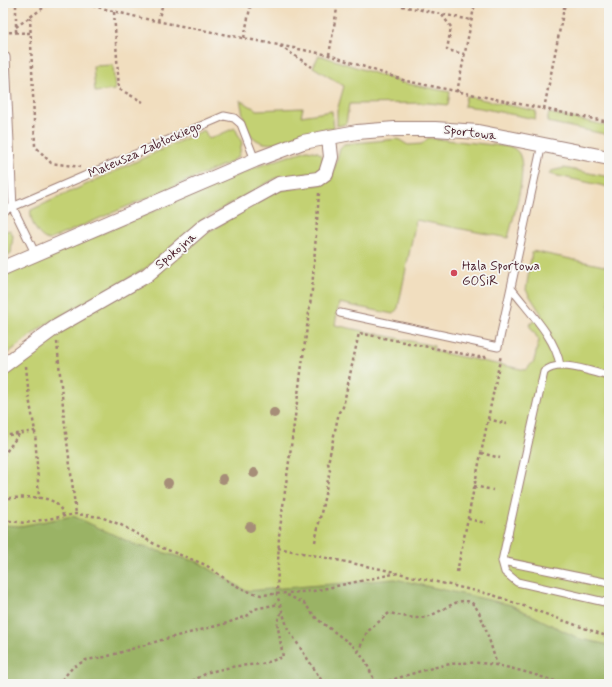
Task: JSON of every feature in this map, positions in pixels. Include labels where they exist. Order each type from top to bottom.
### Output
[{"type":"street","name":"Sportowa","points":[[329,138],[357,132],[388,129],[435,129],[478,132],[609,158]]},
{"type":"street","points":[[3,268],[256,160],[303,142],[329,138],[330,157],[326,173],[320,178]]},
{"type":"street","name":"Spokojna","points":[[3,366],[56,327],[147,275],[205,226],[279,184],[320,178]]},
{"type":"lane","points":[[3,57],[6,57],[13,208],[36,255]]},
{"type":"lane","name":"Mateusza Zabłockiego","points":[[3,211],[224,116],[234,118],[241,124],[256,160]]},
{"type":"lane","points":[[340,313],[498,347],[542,144]]},
{"type":"lane","points":[[511,288],[548,336],[559,358],[560,365]]},
{"type":"lane","points":[[609,376],[560,365],[549,368],[544,372],[502,561],[505,572],[517,582],[609,603]]},
{"type":"lane","points":[[502,561],[609,583]]},
{"type":"path","points":[[16,3],[16,32]]},
{"type":"path","points":[[16,27],[50,3]]},
{"type":"path","points":[[81,3],[114,12],[329,55],[406,81],[609,122]]},
{"type":"path","points":[[158,21],[163,3]]},
{"type":"path","points":[[244,38],[251,3]]},
{"type":"path","points":[[329,55],[338,3]]},
{"type":"path","points":[[418,3],[422,10]]},
{"type":"path","points":[[456,92],[475,3]]},
{"type":"path","points":[[544,109],[565,3]]},
{"type":"path","points":[[402,6],[471,20]]},
{"type":"path","points":[[114,12],[119,89],[143,102]]},
{"type":"path","points":[[441,14],[451,27],[447,50],[464,54]]},
{"type":"path","points":[[30,17],[35,146],[51,163],[86,167]]},
{"type":"path","points":[[3,32],[30,33]]},
{"type":"path","points":[[278,45],[312,67]]},
{"type":"path","points":[[320,178],[312,290],[278,548],[277,595],[278,604],[288,629],[324,684]]},
{"type":"path","points":[[56,327],[64,417],[76,514]]},
{"type":"path","points":[[315,542],[330,470],[328,463],[339,412],[343,407],[359,333],[478,357],[501,357],[457,572]]},
{"type":"path","points":[[24,350],[29,398],[35,431],[39,499]]},
{"type":"path","points":[[488,419],[507,424]]},
{"type":"path","points":[[3,436],[35,431]]},
{"type":"path","points":[[3,456],[21,432]]},
{"type":"path","points":[[481,453],[500,458]]},
{"type":"path","points":[[474,486],[493,490]]},
{"type":"path","points":[[9,498],[52,500],[56,502],[63,516]]},
{"type":"path","points":[[3,520],[25,522],[76,514],[101,517],[160,547],[206,565],[231,583],[247,591],[261,595],[277,595],[313,591],[398,573]]},
{"type":"path","points":[[468,519],[486,523]]},
{"type":"path","points":[[278,548],[398,573],[493,595],[609,637]]},
{"type":"path","points":[[286,594],[304,603],[317,619],[352,645],[365,660],[377,684],[451,664],[497,665],[564,684]]},
{"type":"path","points":[[358,652],[367,632],[389,613],[424,618],[438,614],[459,601],[467,600],[474,605],[481,618],[497,665]]},
{"type":"path","points":[[58,684],[73,667],[86,660],[105,657],[165,639],[224,624],[247,616],[254,609],[278,604]]},
{"type":"path","points":[[187,684],[209,672],[236,666],[262,664],[283,657],[277,622],[282,611]]},
{"type":"green space","points":[[319,55],[404,83],[450,92],[448,105],[428,103],[349,104],[346,124],[337,126],[337,111],[344,86],[313,67]]},
{"type":"green space","points":[[113,65],[115,90],[95,92],[93,66]]},
{"type":"green space","points":[[466,96],[536,111],[535,119],[464,106]]},
{"type":"green space","points":[[240,100],[257,110],[303,108],[301,116],[332,111],[334,128],[313,131],[280,142],[260,142],[251,135],[248,130],[244,120]]},
{"type":"green space","points":[[549,113],[609,126],[609,135],[547,122]]},
{"type":"green space","points":[[235,128],[242,143],[239,156],[231,162],[49,240],[41,236],[35,228],[31,219],[31,210],[204,130],[209,139]]},
{"type":"green space","points":[[428,138],[512,147],[518,152],[522,164],[521,184],[508,238],[416,220],[398,308],[393,314],[339,303],[335,325],[434,346],[433,351],[526,370],[534,361],[539,340],[529,325],[542,315],[526,290],[532,251],[609,267],[609,684],[3,684],[3,372],[45,340],[186,250],[205,234],[276,191],[323,184],[331,180],[340,148],[344,144],[398,139],[408,145],[422,144]]},
{"type":"green space","points":[[307,150],[318,152],[323,157],[323,165],[318,172],[276,178],[202,220],[145,269],[43,326],[3,357],[3,276],[256,167]]},
{"type":"green space","points":[[564,168],[609,177],[609,187],[549,174],[551,171]]},
{"type":"green space","points":[[10,230],[13,236],[11,253],[3,258],[3,232]]},
{"type":"green space","points":[[73,516],[136,545],[198,562],[246,591],[395,579],[511,605],[580,639],[609,645],[609,684],[3,684],[3,525],[21,526]]},
{"type":"place","name":"Hala Sportowa GOSiR","points":[[454,273]]}]
